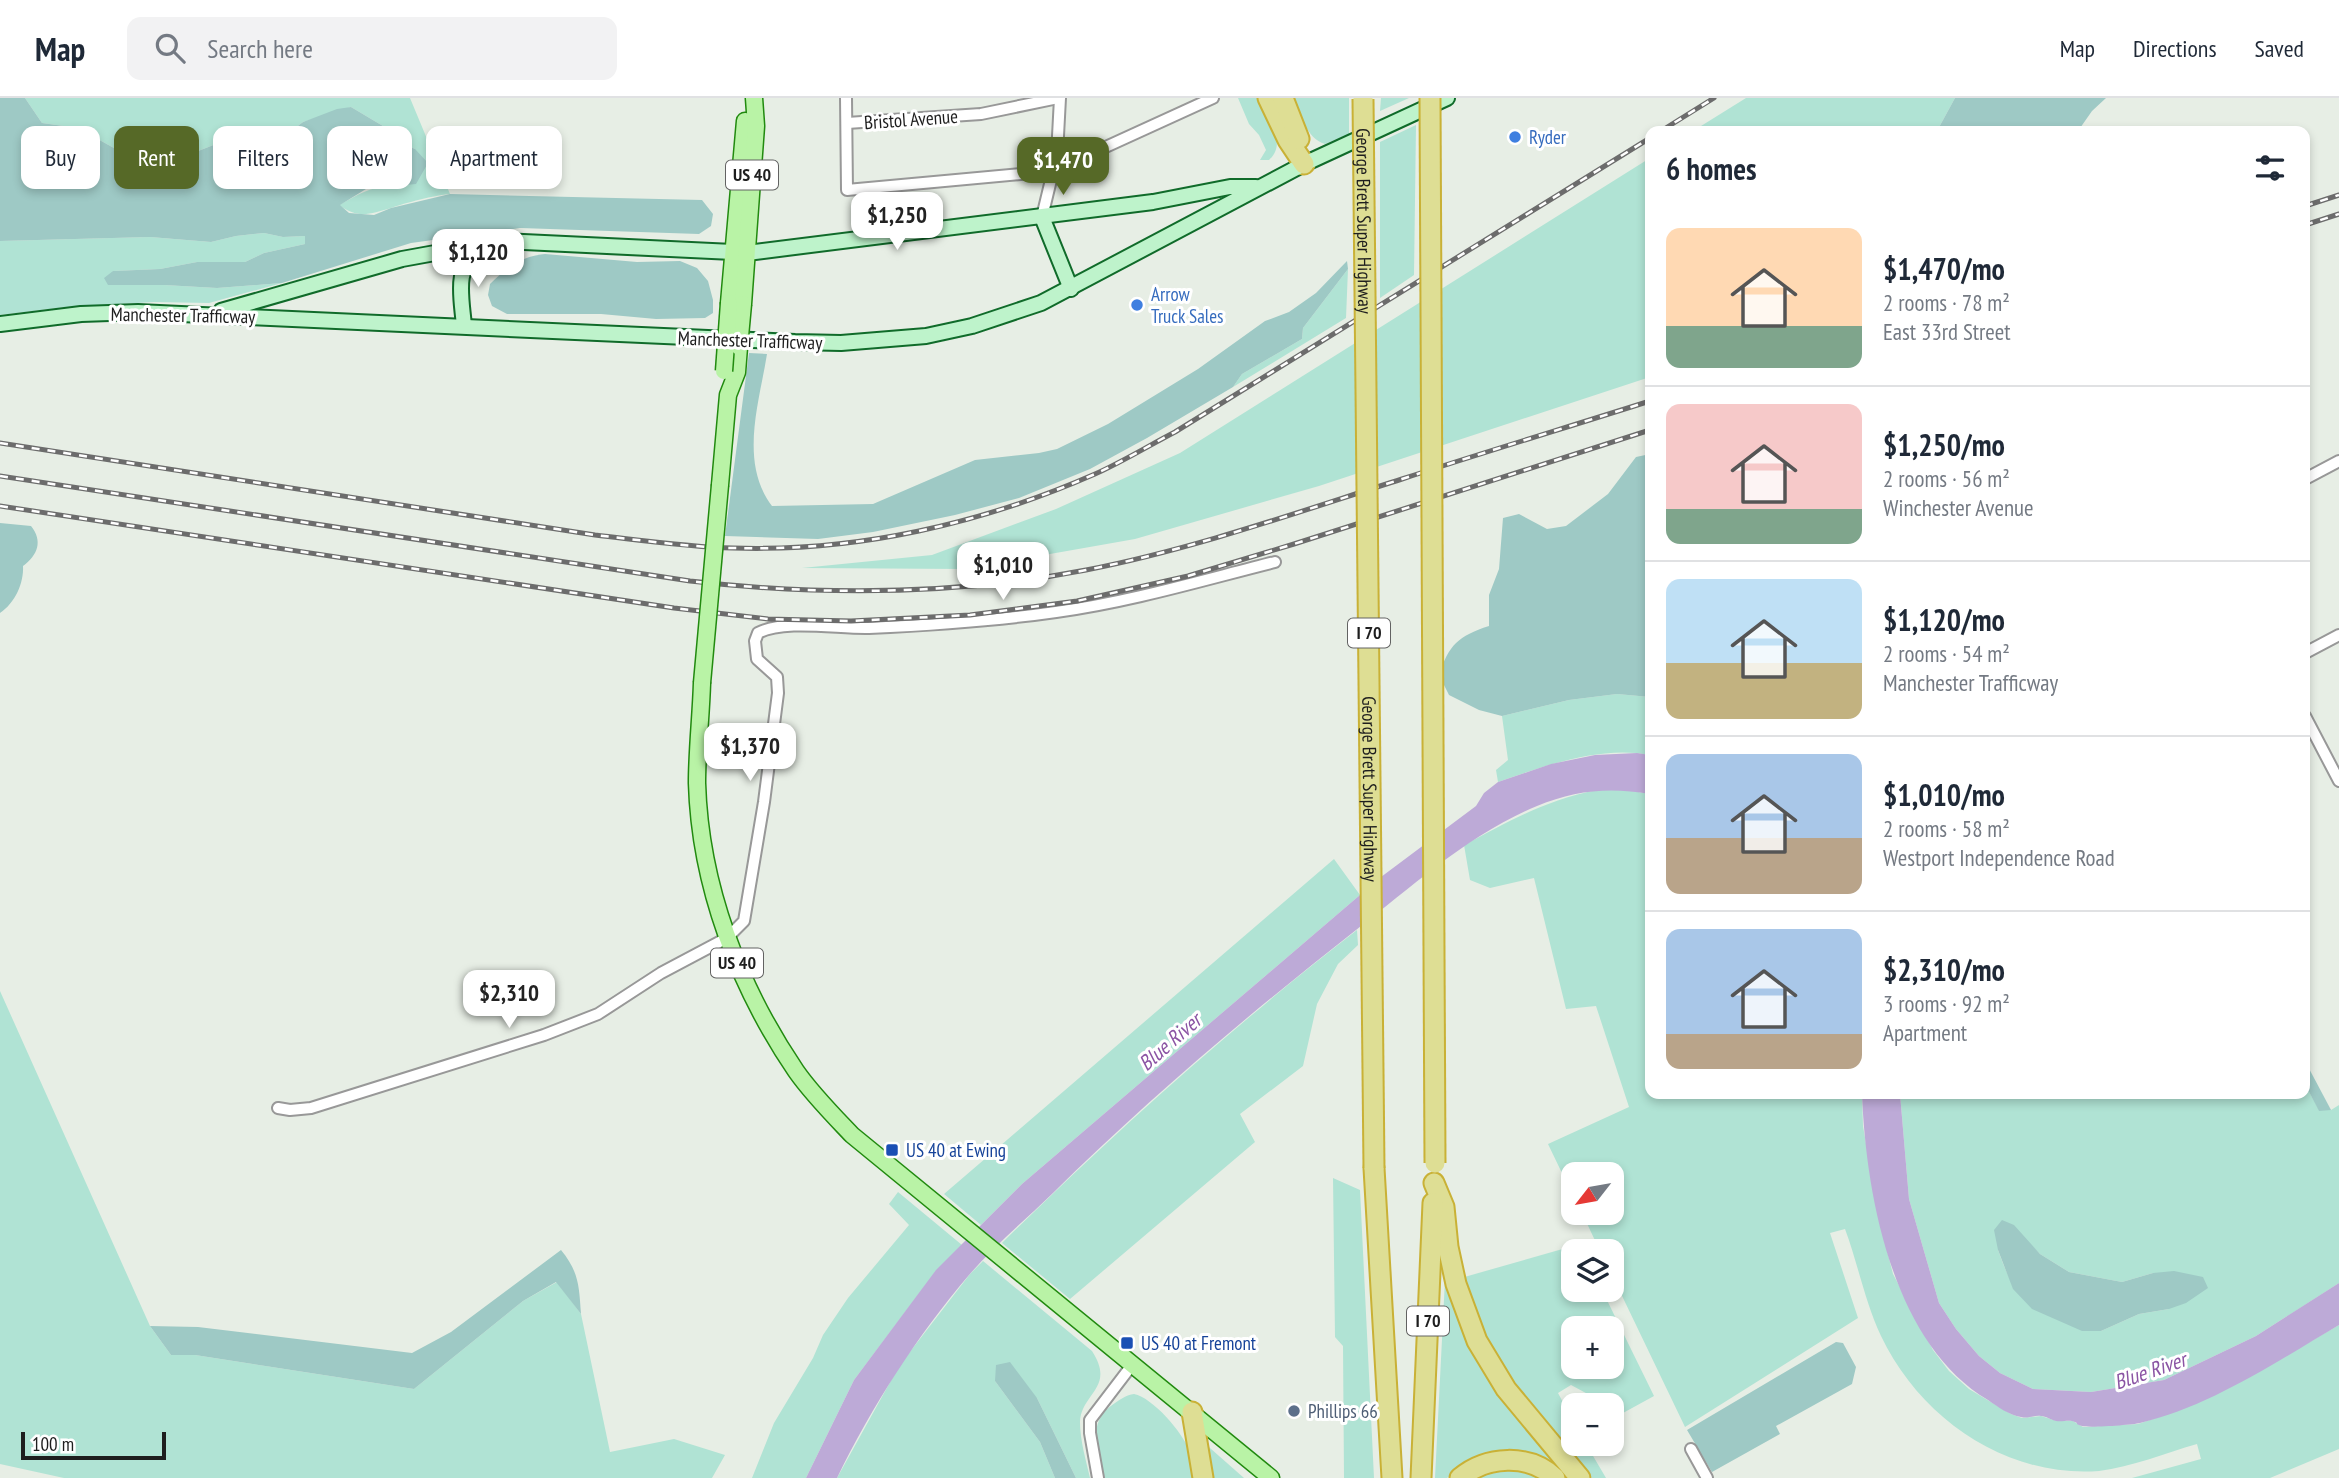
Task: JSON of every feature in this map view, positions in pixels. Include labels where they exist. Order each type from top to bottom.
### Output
[{"type":"highway","points":[[1268,98],[1288,140],[1304,164]]},
{"type":"highway","points":[[1283,98],[1298,131],[1304,164]]},
{"type":"highway","name":"George Brett Super Highway","points":[[1363,98],[1374,1167],[1392,1478]]},
{"type":"highway","name":"I 70","points":[[1421,1478],[1435,1173],[1430,98]]},
{"type":"highway","points":[[1435,1173],[1444,1207],[1448,1247],[1456,1284],[1477,1341],[1506,1389],[1580,1478]]},
{"type":"highway","points":[[1192,1412],[1203,1478]]},
{"type":"highway","points":[[1460,1478],[1487,1463],[1504,1460],[1522,1462],[1549,1472],[1555,1478]]},
{"type":"main road","name":"US 40","points":[[752,98],[756,126],[740,253],[702,683],[697,783],[712,890],[727,938],[758,1007],[797,1073],[852,1135],[1271,1478]]},
{"type":"main road","name":"Manchester Trafficway","points":[[0,324],[81,314],[138,312],[841,343],[926,336],[1013,313],[1071,289],[1304,164],[1447,98]]},
{"type":"main road","points":[[209,314],[402,259],[502,241],[740,253],[1042,217],[1153,202],[1230,187],[1261,187]]},
{"type":"main road","points":[[1042,217],[1071,289]]},
{"type":"main road","points":[[464,326],[460,285],[462,270],[468,257],[480,245]]},
{"type":"street","points":[[846,98],[847,190],[1053,170],[1213,98]]},
{"type":"street","points":[[1042,217],[1057,155],[1059,98]]},
{"type":"street","name":"Bristol Avenue","points":[[847,123],[981,114],[1059,98]]},
{"type":"street","points":[[2310,477],[2339,461]]},
{"type":"street","points":[[278,1108],[312,1108],[544,1035],[598,1014],[661,974],[727,938],[744,921],[764,802],[778,693],[777,677],[757,659],[755,641],[758,633],[768,627],[852,629],[930,625],[1058,612],[1131,598],[1275,562]]},
{"type":"street","points":[[2310,650],[2339,635]]},
{"type":"street","points":[[2310,726],[2339,781]]},
{"type":"street","points":[[1098,1478],[1090,1420],[1132,1365]]},
{"type":"street","points":[[1691,1449],[1707,1478]]},
{"type":"shaded area","points":[[0,98],[25,98],[42,123],[64,126],[21,126],[21,189],[100,189],[100,140],[114,148],[114,189],[199,189],[199,151],[213,145],[213,189],[313,189],[313,126],[298,126],[337,109],[351,107],[383,126],[327,126],[327,189],[366,189],[340,205],[349,213],[374,215],[391,208],[450,194],[702,200],[713,214],[711,226],[699,234],[520,228],[411,243],[282,283],[217,288],[108,285],[104,278],[113,271],[160,269],[197,262],[245,262],[264,253],[305,244],[305,236],[283,237],[264,233],[211,242],[150,237],[0,241]]},
{"type":"shaded area","points":[[25,98],[410,98],[426,136],[426,189],[448,189],[450,194],[364,214],[352,212],[339,205],[371,189],[412,189],[412,156],[415,149],[412,148],[412,126],[383,126],[351,107],[298,126],[213,126],[213,145],[199,151],[199,126],[114,126],[114,148],[100,140],[100,126],[42,123]]},
{"type":"shaded area","points":[[1238,98],[1260,98],[1277,138],[1277,146],[1269,160],[1260,160],[1266,150],[1259,135],[1249,124]]},
{"type":"shaded area","points":[[1293,98],[1349,98],[1349,134],[1325,144],[1318,141],[1305,125]]},
{"type":"shaded area","points":[[1381,98],[1409,98],[1380,111]]},
{"type":"shaded area","points":[[1746,98],[1955,98],[1940,126],[1701,126]]},
{"type":"shaded area","points":[[1955,98],[2106,98],[2082,126],[1940,126]]},
{"type":"shaded area","points":[[1416,125],[1414,275],[1380,298],[1380,142]]},
{"type":"shaded area","points":[[412,148],[426,161],[426,166],[416,184],[412,184]]},
{"type":"shaded area","points":[[1645,161],[1645,379],[1319,486],[1135,539],[964,569],[802,568],[932,555],[1056,509],[1180,453]]},
{"type":"shaded area","points":[[264,233],[283,237],[305,236],[305,244],[264,253],[245,262],[197,262],[160,269],[113,271],[108,285],[217,288],[282,283],[209,303],[154,302],[67,307],[0,315],[0,241],[150,237],[211,242]]},
{"type":"shaded area","points":[[545,254],[637,262],[680,261],[697,268],[708,281],[713,313],[705,318],[656,319],[601,314],[507,314],[492,306],[488,295],[490,284],[514,264]]},
{"type":"shaded area","points":[[1347,261],[1348,269],[1303,328],[1302,339],[1242,374],[1233,387],[1090,469],[1019,498],[873,532],[818,539],[725,536],[749,353],[767,354],[756,412],[754,452],[762,489],[772,506],[873,504],[975,460],[1057,449],[1108,424],[1198,369],[1265,321],[1289,312],[1316,293]]},
{"type":"shaded area","points":[[1348,269],[1346,318],[1233,387],[1242,374],[1302,339],[1303,328]]},
{"type":"shaded area","points":[[1645,455],[1645,697],[1617,694],[1569,700],[1502,716],[1479,710],[1449,695],[1439,675],[1451,649],[1462,638],[1489,626],[1489,595],[1499,569],[1503,518],[1519,514],[1547,529],[1566,526],[1608,494],[1636,457]]},
{"type":"shaded area","points":[[0,523],[31,526],[38,542],[32,557],[23,566],[18,592],[0,613]]},
{"type":"shaded area","points":[[1617,694],[1645,697],[1645,754],[1592,755],[1498,782],[1496,770],[1508,760],[1502,716],[1569,700]]},
{"type":"shaded area","name":"Blue River","points":[[1645,754],[1645,793],[1593,791],[1565,796],[1537,806],[1488,831],[1420,879],[1277,993],[1125,1125],[999,1244],[969,1275],[931,1322],[865,1424],[837,1478],[806,1478],[854,1380],[936,1270],[1022,1184],[1381,877],[1476,806],[1484,793],[1498,782],[1551,764],[1595,755]]},
{"type":"shaded area","points":[[1597,790],[1645,793],[1645,1099],[1862,1099],[1863,1126],[1878,1215],[1893,1274],[1933,1350],[1949,1371],[1969,1389],[2022,1418],[2041,1416],[2057,1421],[2073,1421],[2083,1427],[2138,1424],[2182,1409],[2238,1383],[2339,1325],[2339,1449],[2270,1478],[2132,1478],[2201,1459],[2197,1444],[2136,1463],[2099,1471],[2065,1471],[2031,1464],[1999,1453],[1970,1437],[1943,1417],[1918,1393],[1898,1366],[1875,1323],[1845,1229],[1830,1233],[1858,1318],[1685,1427],[1624,1300],[1624,1239],[1594,1239],[1588,1225],[1624,1225],[1624,1162],[1561,1162],[1561,1171],[1548,1144],[1629,1107],[1596,1006],[1566,1009],[1534,878],[1490,888],[1470,880],[1464,845],[1544,806]]},
{"type":"shaded area","points":[[1334,859],[1360,895],[1022,1184],[981,1225],[944,1194]]},
{"type":"shaded area","points":[[1357,930],[1358,945],[1338,964],[1317,1004],[1303,1066],[1240,1114],[1255,1142],[1070,1299],[1002,1243],[1175,1081]]},
{"type":"shaded area","points":[[0,991],[150,1326],[171,1355],[195,1355],[414,1389],[523,1301],[557,1282],[581,1314],[610,1452],[674,1439],[725,1455],[712,1478],[64,1478],[0,1464]]},
{"type":"shaded area","points":[[2310,1070],[2331,1110],[2319,1111],[2310,1094]]},
{"type":"shaded area","points":[[2310,1093],[2319,1110],[2331,1110],[2339,1105],[2339,1283],[2256,1336],[2164,1380],[2091,1392],[2033,1389],[2000,1373],[1979,1356],[1939,1303],[1909,1199],[1900,1099],[2310,1099]],"holes":[[[2028,1242],[2040,1254],[2069,1272],[2122,1282],[2153,1273],[2169,1309],[2139,1314],[2101,1331],[2047,1315],[2024,1300],[2006,1272],[1998,1250]]]},
{"type":"shaded area","name":"Blue River","points":[[1862,1099],[1900,1099],[1909,1199],[1939,1303],[1979,1356],[2000,1373],[2033,1389],[2091,1392],[2164,1380],[2256,1336],[2339,1283],[2339,1325],[2217,1394],[2166,1416],[2140,1423],[2086,1427],[2072,1421],[2008,1413],[1955,1375],[1929,1343],[1907,1305],[1891,1264],[1879,1221],[1865,1134]]},
{"type":"shaded area","points":[[1333,1178],[1360,1190],[1374,1478],[1344,1478],[1343,1346],[1335,1337]]},
{"type":"shaded area","points":[[898,1192],[962,1245],[936,1271],[854,1380],[806,1478],[752,1478],[774,1423],[813,1358],[823,1335],[848,1298],[909,1225],[889,1204]]},
{"type":"shaded area","points":[[2002,1220],[2014,1225],[2040,1254],[2069,1272],[2122,1282],[2153,1273],[2174,1271],[2203,1277],[2208,1288],[2186,1303],[2169,1309],[2139,1314],[2101,1331],[2082,1331],[2032,1309],[2013,1289],[1998,1250],[1994,1230]]},
{"type":"shaded area","points":[[1561,1249],[1561,1302],[1608,1302],[1615,1316],[1561,1316],[1561,1379],[1624,1379],[1624,1335],[1654,1396],[1624,1412],[1624,1393],[1586,1393],[1571,1385],[1558,1393],[1561,1399],[1561,1442],[1510,1384],[1490,1348],[1461,1278]]},
{"type":"shaded area","points":[[561,1250],[577,1280],[581,1314],[556,1282],[523,1301],[414,1389],[195,1355],[171,1355],[150,1326],[198,1327],[412,1353],[451,1332]]},
{"type":"shaded area","points":[[1446,1260],[1455,1297],[1571,1478],[1565,1478],[1561,1474],[1464,1465],[1447,1478],[1435,1478]]},
{"type":"shaded area","points":[[983,1261],[1092,1351],[1098,1363],[1099,1382],[1082,1412],[1080,1422],[1090,1478],[1076,1478],[1037,1398],[995,1381],[1040,1442],[1055,1478],[837,1478],[899,1366]]},
{"type":"shaded area","points":[[1836,1342],[1843,1343],[1856,1367],[1852,1384],[1776,1426],[1780,1434],[1712,1472],[1687,1430]]},
{"type":"shaded area","points":[[1010,1362],[1037,1398],[1076,1478],[1055,1478],[1040,1442],[995,1381],[996,1365]]},
{"type":"shaded area","points":[[1134,1394],[1150,1402],[1174,1425],[1189,1450],[1197,1478],[1104,1478],[1096,1437],[1100,1419],[1115,1403]]},
{"type":"shaded area","points":[[1202,1441],[1244,1478],[1211,1478]]},
{"type":"shaded area","points":[[1573,1456],[1593,1456],[1606,1478],[1592,1478]]},
{"type":"shaded area","points":[[1523,1468],[1545,1478],[1468,1478],[1479,1472]]},
{"type":"railway","points":[[1669,126],[1714,98]]},
{"type":"railway","points":[[0,443],[595,535],[681,545],[779,548],[872,540],[918,531],[1008,507],[1052,492],[1125,459],[1175,432],[1645,141]]},
{"type":"railway","points":[[2310,204],[2339,195]]},
{"type":"railway","points":[[2310,223],[2339,214]]},
{"type":"railway","points":[[0,476],[690,581],[839,591],[938,588],[1037,578],[1166,552],[1645,403]]},
{"type":"railway","points":[[0,506],[674,608],[768,619],[851,621],[970,615],[1077,601],[1188,576],[1645,432]]},
{"type":"place","name":"Ryder","points":[[1515,137]]},
{"type":"place","name":"Arrow Truck Sales","points":[[1137,305]]},
{"type":"place","name":"US 40 at Ewing","points":[[892,1150]]},
{"type":"place","name":"US 40 at Fremont","points":[[1127,1343]]},
{"type":"place","name":"Phillips 66","points":[[1294,1411]]}]
